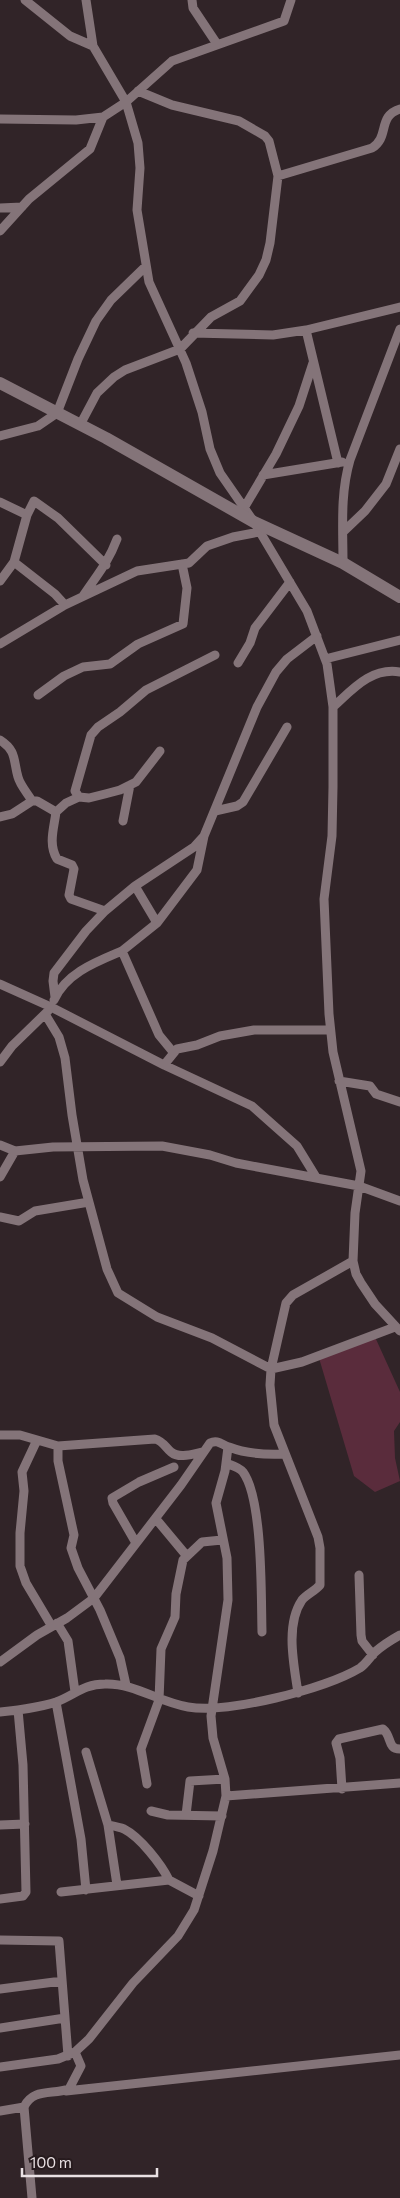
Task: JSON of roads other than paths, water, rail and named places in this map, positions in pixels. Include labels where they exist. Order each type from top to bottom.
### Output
[{"type":"street","points":[[25,0],[70,36],[93,46]]},
{"type":"street","points":[[45,1014],[59,1037],[65,1058],[78,1148],[89,1202],[108,1269],[121,1297],[157,1317],[212,1338],[271,1370],[302,1362],[397,1329],[361,1283],[356,1274],[353,1261],[355,1213],[360,1186],[360,1163],[339,1081],[330,1030],[324,894],[332,836],[333,708],[331,685],[325,659],[307,610],[257,527],[220,473],[210,449],[202,412],[180,349],[156,298],[145,267],[137,201],[140,168],[138,143],[126,102],[93,46],[86,0]]},
{"type":"street","points":[[192,0],[193,8],[217,44]]},
{"type":"street","points":[[0,118],[76,120],[103,117],[126,102],[177,58],[284,21],[291,0]]},
{"type":"street","points":[[80,424],[97,393],[114,377],[125,370],[180,349],[211,317],[240,301],[259,276],[266,260],[270,243],[278,176],[269,141],[261,133],[239,121],[172,105],[138,91]]},
{"type":"street","points":[[278,176],[372,148],[381,140],[388,115],[400,109]]},
{"type":"street","points":[[0,231],[22,207],[90,149],[103,117]]},
{"type":"street","points":[[0,208],[22,207]]},
{"type":"street","points":[[0,436],[38,426],[57,413],[78,359],[96,321],[111,300],[145,267]]},
{"type":"street","points":[[193,334],[273,335],[306,330],[400,307]]},
{"type":"street","points":[[343,563],[342,496],[350,460],[398,346],[400,329]]},
{"type":"street","points":[[306,330],[338,463]]},
{"type":"street","points":[[244,508],[298,406],[313,363]]},
{"type":"street","points":[[0,382],[80,424],[257,527],[343,563],[400,597]]},
{"type":"street","points":[[343,532],[365,511],[386,484],[400,449]]},
{"type":"street","points":[[263,475],[350,460]]},
{"type":"street","points":[[0,581],[14,562],[26,515],[34,501],[58,518],[106,565]]},
{"type":"street","points":[[0,502],[26,515]]},
{"type":"street","points":[[0,644],[65,605],[137,571],[189,563],[207,546],[257,527]]},
{"type":"street","points":[[83,596],[91,582],[106,565],[117,539]]},
{"type":"street","points":[[14,562],[55,594],[65,605]]},
{"type":"street","points":[[38,695],[64,676],[83,667],[110,664],[138,644],[183,624],[187,588],[182,564]]},
{"type":"street","points":[[238,663],[250,643],[254,630],[290,582]]},
{"type":"street","points":[[0,1062],[12,1046],[51,1007],[63,986],[82,970],[122,952],[157,922],[197,870],[204,836],[257,708],[276,672],[286,659],[317,636]]},
{"type":"street","points":[[325,659],[400,640]]},
{"type":"street","points":[[79,797],[75,791],[91,735],[98,727],[120,712],[146,690],[215,655]]},
{"type":"street","points":[[333,708],[360,683],[379,672],[400,672]]},
{"type":"street","points":[[215,811],[237,806],[243,802],[287,727]]},
{"type":"street","points":[[0,740],[8,745],[14,755],[18,778],[32,801]]},
{"type":"street","points":[[105,911],[71,900],[69,895],[74,869],[72,865],[57,859],[52,849],[56,812],[66,802],[79,797],[89,798],[130,785],[144,773],[160,751]]},
{"type":"street","points":[[123,821],[130,785]]},
{"type":"street","points":[[0,817],[12,814],[32,801],[37,801],[56,812]]},
{"type":"street","points":[[55,997],[54,973],[86,931],[105,911],[135,886],[181,856],[204,836]]},
{"type":"street","points":[[135,886],[157,922]]},
{"type":"street","points":[[122,952],[159,1035],[174,1052]]},
{"type":"street","points":[[0,984],[51,1007],[164,1065],[252,1106],[298,1146],[316,1177]]},
{"type":"street","points":[[164,1065],[174,1052],[182,1047],[197,1045],[220,1036],[254,1030],[330,1030]]},
{"type":"street","points":[[339,1081],[370,1086],[376,1094],[400,1102]]},
{"type":"street","points":[[0,1146],[15,1151],[53,1147],[162,1146],[210,1155],[236,1164],[360,1186],[400,1201]]},
{"type":"street","points":[[0,1177],[15,1151]]},
{"type":"street","points":[[0,1217],[18,1222],[35,1211],[89,1202]]},
{"type":"street","points":[[298,1693],[294,1663],[294,1622],[302,1600],[320,1585],[320,1548],[318,1537],[274,1425],[270,1385],[271,1370],[286,1303],[293,1295],[353,1261]]},
{"type":"street","points":[[0,1435],[20,1435],[58,1446],[145,1438],[160,1441],[172,1453],[179,1456],[203,1452]]},
{"type":"street","points":[[37,1440],[22,1472],[24,1491],[20,1533],[20,1566],[26,1583],[68,1641],[75,1692]]},
{"type":"street","points":[[0,1662],[94,1598],[156,1519],[203,1452],[213,1441],[228,1447],[264,1455],[286,1454]]},
{"type":"street","points":[[58,1446],[58,1461],[74,1535],[71,1548],[78,1568],[94,1598],[120,1658],[126,1685]]},
{"type":"street","points":[[0,2068],[58,2060],[72,2054],[89,2040],[133,1983],[178,1936],[194,1910],[222,1816],[226,1796],[225,1779],[213,1738],[212,1707],[228,1600],[227,1558],[216,1503],[228,1447]]},
{"type":"street","points":[[226,1463],[240,1469],[244,1474],[254,1504],[260,1553],[262,1632]]},
{"type":"street","points":[[136,1543],[113,1504],[112,1498],[139,1482],[174,1467]]},
{"type":"street","points":[[156,1519],[186,1555]]},
{"type":"street","points":[[147,1784],[141,1749],[159,1700],[161,1649],[175,1617],[183,1560],[186,1555],[202,1542],[222,1540]]},
{"type":"street","points":[[359,1575],[362,1641],[373,1654]]},
{"type":"street","points":[[0,1712],[56,1702],[93,1684],[126,1685],[159,1700],[188,1708],[212,1707],[298,1693],[357,1670],[373,1654],[400,1635]]},
{"type":"street","points":[[56,1702],[81,1839],[86,1890]]},
{"type":"street","points":[[0,1899],[22,1896],[26,1892],[25,1824],[18,1710]]},
{"type":"street","points":[[342,1789],[340,1758],[336,1743],[338,1739],[383,1729],[388,1734],[393,1749],[400,1749]]},
{"type":"street","points":[[86,1752],[108,1825],[117,1885]]},
{"type":"street","points":[[186,1815],[190,1781],[225,1779]]},
{"type":"street","points":[[226,1796],[342,1789],[400,1783]]},
{"type":"street","points":[[151,1811],[168,1815],[222,1816]]},
{"type":"street","points":[[0,1826],[25,1824]]},
{"type":"street","points":[[108,1825],[124,1829],[162,1866],[169,1880]]},
{"type":"street","points":[[61,1892],[169,1880],[198,1896]]},
{"type":"street","points":[[0,1940],[59,1941],[65,2018],[72,2054],[81,2063],[80,2070],[72,2086],[66,2091]]},
{"type":"street","points":[[0,1988],[62,1981]]},
{"type":"street","points":[[0,2028],[65,2018]]},
{"type":"street","points":[[32,2198],[24,2107],[30,2097],[36,2094],[400,2054]]},
{"type":"street","points":[[0,2111],[24,2107]]}]
